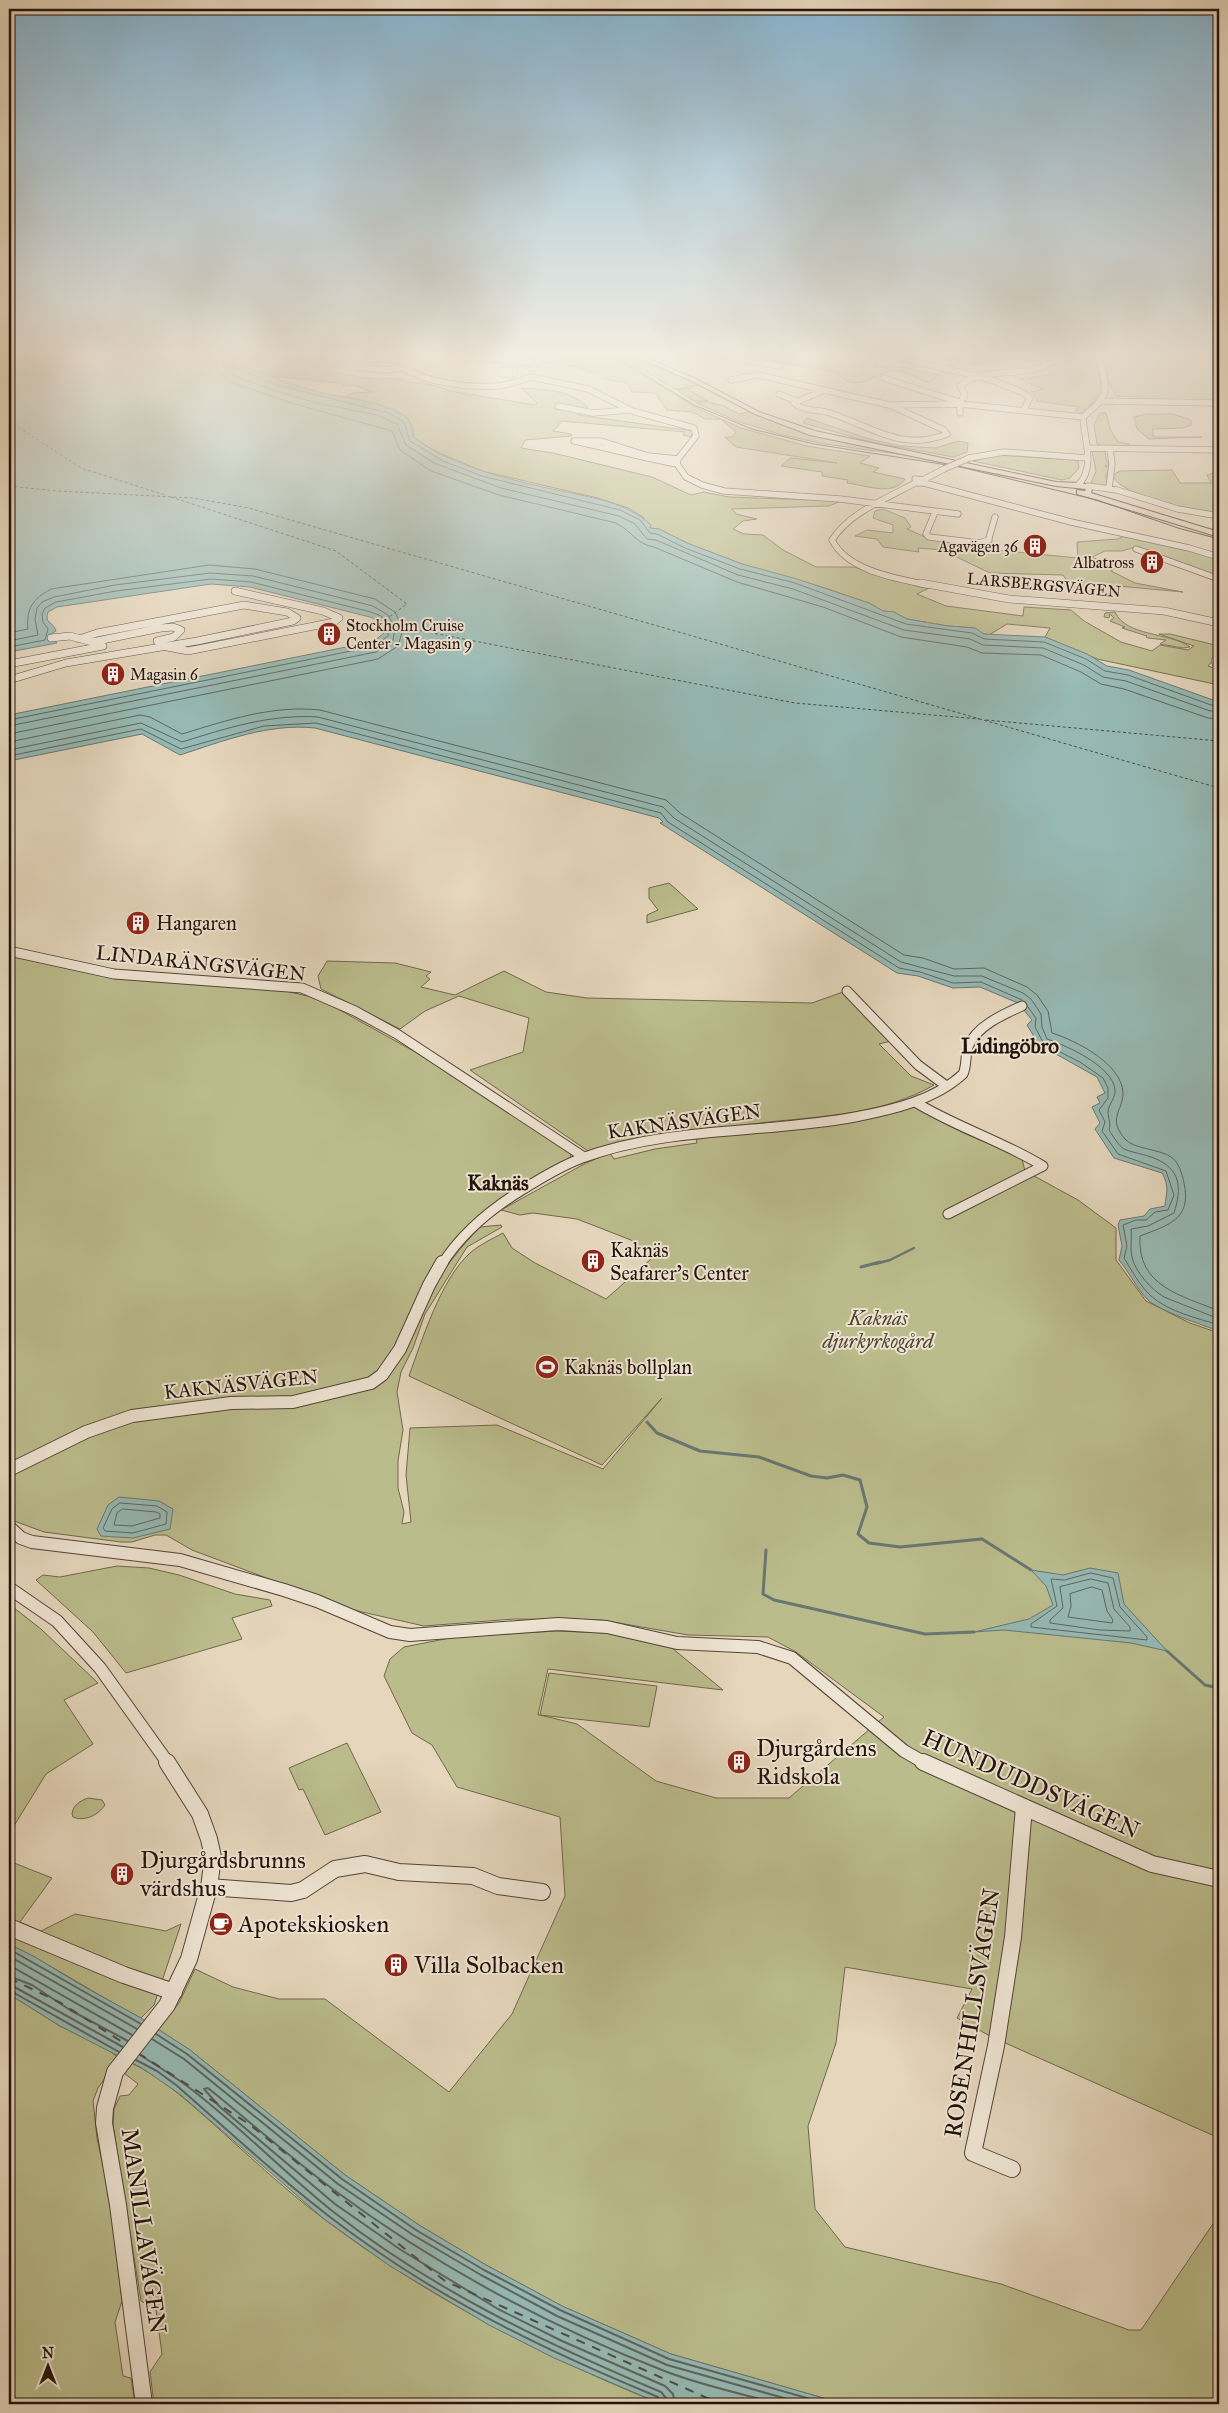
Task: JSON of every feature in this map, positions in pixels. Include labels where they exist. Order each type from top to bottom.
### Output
[{"type":"main road","points":[[992,470],[1082,488],[1146,512],[1219,535]]},
{"type":"main road","points":[[992,470],[1082,488]]},
{"type":"main road","points":[[1030,477],[1069,484],[1077,482],[1087,475]]},
{"type":"street","points":[[680,470],[692,481],[729,492],[832,498],[958,514]]},
{"type":"street","points":[[923,481],[943,470]]},
{"type":"street","points":[[1082,488],[1087,470]]},
{"type":"street","points":[[1082,488],[1093,470]]},
{"type":"street","points":[[1109,488],[1111,470]]},
{"type":"street","points":[[923,481],[1070,522],[1190,548],[1219,557]]},
{"type":"street","name":"LARSBERGSVÄGEN","points":[[923,481],[915,483],[877,504],[840,530],[832,540],[837,552],[858,565],[924,584],[983,595],[1030,601],[1170,611],[1219,623]]},
{"type":"street","points":[[1082,488],[1109,488],[1170,506],[1219,516]]},
{"type":"street","points":[[935,512],[926,534],[929,537],[979,543],[989,539],[995,517]]},
{"type":"street","points":[[1136,549],[1192,572],[1219,579]]},
{"type":"street","points":[[162,645],[188,651],[334,622],[340,618],[314,609],[235,591]]},
{"type":"street","points":[[9,680],[66,663],[297,620],[292,614],[240,606],[97,633],[79,639]]},
{"type":"street","points":[[9,673],[63,658],[168,638],[178,635],[181,630],[167,628],[99,641],[65,636],[51,638]]},
{"type":"street","points":[[9,664],[150,637],[167,632],[131,635]]},
{"type":"street","name":"LINDARÄNGSVÄGEN","points":[[9,951],[114,974],[302,988],[355,1011],[397,1034],[584,1157]]},
{"type":"street","points":[[847,991],[874,1016],[914,1062],[929,1076],[946,1085]]},
{"type":"street","name":"KAKNÄSVÄGEN","points":[[9,1470],[86,1432],[132,1416],[231,1403],[293,1402],[371,1383],[380,1378],[392,1364],[436,1272],[462,1238],[488,1212],[516,1193],[584,1157],[663,1140],[846,1119],[915,1102],[939,1091],[946,1085],[954,1083],[965,1072],[968,1045],[975,1035],[1004,1013],[1022,1006]]},
{"type":"street","points":[[915,1102],[945,1120],[1017,1150],[1043,1166],[1015,1183],[989,1192],[948,1214]]},
{"type":"street","name":"HUNDUDDSVÄGEN","points":[[9,1527],[21,1538],[32,1542],[180,1560],[317,1601],[397,1633],[410,1635],[558,1624],[608,1627],[677,1643],[758,1647],[775,1651],[792,1658],[807,1669],[904,1752],[949,1775],[1152,1864],[1219,1879]]},
{"type":"street","name":"MANILLAVÄGEN","points":[[9,1588],[57,1621],[80,1645],[157,1747],[200,1814],[210,1839],[213,1857],[209,1887],[189,1959],[174,1992],[164,2008],[119,2067],[107,2098],[104,2123],[118,2204],[144,2404]]},
{"type":"street","name":"ROSENHILLSVÄGEN","points":[[1012,2169],[972,2153],[996,2046],[1013,1937],[1024,1807]]},
{"type":"street","points":[[209,1887],[291,1893],[302,1890],[335,1869],[365,1864],[399,1872],[473,1876],[498,1886],[542,1892]]},
{"type":"street","points":[[9,1927],[124,1975],[174,1992]]},
{"type":"green space","points":[[479,470],[622,470],[652,477],[691,495],[704,492],[729,497],[841,501],[829,506],[732,509],[736,514],[757,519],[743,521],[733,529],[744,534],[763,535],[783,550],[816,567],[854,567],[871,572],[872,574],[929,588],[917,594],[946,606],[1023,616],[1024,607],[1071,610],[1084,621],[1121,642],[1152,651],[1160,645],[1188,650],[1194,646],[1159,634],[1170,634],[1219,646],[1219,660],[1214,659],[1208,666],[1219,670],[1219,685],[1097,659],[1045,637],[1050,628],[1007,624],[989,635],[980,633],[975,628],[948,626],[907,619],[894,612],[883,611],[869,603],[819,586],[742,564],[687,543],[659,529],[650,528],[643,517],[628,508],[598,498]]},
{"type":"green space","points":[[806,470],[877,470],[873,472],[905,479],[894,488],[886,489],[847,483],[848,480],[822,476],[822,472]]},
{"type":"green space","points":[[1013,470],[1078,470],[1070,478],[1062,480]]},
{"type":"green space","points":[[1108,470],[1106,476],[1107,486],[1090,485],[1096,471]]},
{"type":"green space","points":[[1172,470],[1180,483],[1211,483],[1207,475],[1219,471],[1219,514],[1178,506],[1143,496],[1118,482],[1113,475],[1120,471]]},
{"type":"green space","points":[[883,509],[905,518],[911,527],[907,529],[930,539],[963,543],[978,552],[986,549],[1078,558],[1077,542],[1118,539],[1124,536],[1196,551],[1219,560],[1219,578],[1183,567],[1136,547],[1122,551],[1105,551],[1092,557],[1115,568],[1111,571],[1135,583],[1183,592],[1107,585],[1089,591],[1071,591],[1064,584],[1069,584],[1063,575],[990,573],[942,550],[918,548],[919,552],[883,547],[877,539],[855,536],[867,530],[893,533],[893,525],[873,518],[875,511]]},
{"type":"green space","points":[[1115,612],[1129,626],[1181,642],[1190,647],[1183,648],[1160,644],[1166,640],[1148,638],[1147,636],[1122,628],[1125,627],[1110,621],[1114,618],[1110,614],[1109,618],[1104,617],[1105,613]]},
{"type":"green space","points":[[669,883],[698,909],[647,923],[647,915],[658,910],[649,898],[649,888]]},
{"type":"green space","points":[[9,956],[113,978],[286,991],[320,999],[444,1068],[570,1151],[571,1156],[569,1161],[450,1246],[381,1373],[356,1385],[322,1394],[151,1410],[9,1467]]},
{"type":"green space","points":[[327,961],[395,963],[431,972],[426,976],[430,979],[421,987],[455,995],[504,971],[546,992],[587,998],[812,1003],[843,992],[891,1041],[879,1044],[911,1076],[934,1085],[915,1095],[875,1108],[678,1134],[588,1151],[470,1070],[523,1052],[529,1018],[459,996],[425,1011],[400,1029],[321,989],[318,976]]},
{"type":"green space","name":"Kaknäs djurkyrkogård","points":[[916,1106],[967,1134],[1021,1155],[1025,1171],[1078,1200],[1116,1228],[1116,1260],[1146,1301],[1190,1323],[1219,1333],[1219,2138],[1003,2042],[1004,2037],[990,2036],[957,2018],[972,1989],[845,1967],[836,2043],[808,2126],[815,2209],[845,2247],[1001,2284],[1129,2330],[1141,2330],[1219,2215],[1219,2404],[855,2404],[830,2400],[671,2354],[562,2306],[486,2265],[419,2225],[345,2175],[190,2050],[157,2029],[179,2003],[195,1969],[233,1987],[279,1999],[325,1999],[449,2092],[512,2014],[565,1896],[560,1817],[457,1787],[432,1745],[412,1733],[384,1676],[390,1659],[404,1647],[455,1637],[556,1631],[606,1633],[672,1648],[723,1690],[548,1669],[538,1715],[577,1724],[656,1781],[716,1798],[789,1798],[884,1717],[796,1652],[768,1637],[688,1635],[601,1620],[514,1619],[424,1626],[349,1609],[192,1550],[166,1535],[155,1535],[132,1542],[121,1542],[44,1532],[9,1519],[9,1475],[84,1437],[123,1423],[206,1409],[292,1406],[386,1378],[400,1359],[429,1295],[452,1259],[480,1227],[501,1225],[502,1227],[467,1247],[425,1314],[413,1348],[401,1372],[397,1392],[403,1430],[398,1461],[398,1488],[404,1512],[402,1524],[411,1522],[406,1475],[410,1428],[497,1425],[603,1469],[662,1398],[602,1465],[409,1376],[426,1328],[450,1278],[470,1253],[503,1233],[512,1248],[535,1263],[606,1299],[652,1258],[631,1240],[577,1219],[533,1213],[520,1215],[501,1210],[586,1163],[610,1153],[614,1159],[655,1149],[697,1143],[696,1139]]},
{"type":"green space","points":[[117,1566],[149,1568],[179,1575],[235,1594],[270,1600],[272,1606],[232,1618],[242,1639],[126,1673],[93,1632],[36,1580],[43,1575],[60,1577]]},
{"type":"green space","points":[[9,1604],[41,1629],[98,1683],[64,1700],[93,1744],[46,1774],[9,1834]]},
{"type":"green space","points":[[549,1673],[657,1686],[649,1727],[540,1715]]},
{"type":"green space","points":[[347,1743],[381,1812],[325,1835],[303,1789],[299,1790],[289,1768]]},
{"type":"green space","points":[[88,1798],[102,1800],[105,1805],[91,1817],[82,1819],[73,1817],[72,1814],[75,1806]]},
{"type":"green space","points":[[9,1861],[52,1878],[20,1922],[41,1931],[75,1914],[166,1931],[181,1924],[154,2005],[141,2018],[9,1944]]},
{"type":"green space","points":[[9,1994],[60,2026],[104,2047],[119,2058],[98,2088],[93,2101],[97,2138],[109,2193],[122,2301],[115,2322],[123,2376],[131,2378],[135,2404],[9,2404]]},
{"type":"green space","points":[[131,2063],[142,2068],[182,2097],[309,2208],[403,2274],[529,2345],[661,2404],[154,2404],[150,2372],[162,2354],[156,2310],[141,2301],[113,2125],[114,2109],[120,2096],[129,2095],[138,2084],[124,2073]]},
{"type":"water","points":[[9,470],[478,470],[524,483],[610,502],[641,517],[651,525],[650,528],[659,529],[687,543],[742,564],[797,579],[869,603],[883,611],[894,612],[907,619],[948,626],[975,628],[984,634],[1045,637],[1087,654],[1107,666],[1129,670],[1213,700],[1219,700],[1219,1331],[1162,1309],[1148,1300],[1119,1260],[1122,1246],[1118,1225],[1120,1220],[1144,1216],[1150,1209],[1165,1206],[1166,1182],[1162,1173],[1114,1158],[1095,1129],[1100,1123],[1092,1107],[1100,1103],[1097,1097],[1105,1093],[1097,1077],[1056,1054],[1041,1048],[1027,1025],[1032,1020],[1018,1003],[980,987],[953,988],[918,976],[897,973],[660,823],[663,822],[659,818],[315,728],[281,728],[246,734],[180,755],[142,734],[9,761],[9,715],[374,641],[384,633],[384,627],[378,620],[250,587],[211,584],[57,607],[48,612],[47,619],[56,631],[49,635],[57,643],[9,652]]},
{"type":"water","points":[[119,1497],[159,1501],[173,1509],[170,1529],[133,1538],[101,1536],[97,1529],[108,1505]]},
{"type":"water","points":[[1090,1568],[1118,1573],[1124,1604],[1167,1651],[1131,1643],[1004,1630],[974,1632],[1029,1619],[1053,1605],[1046,1586],[1031,1570],[1063,1575]]},
{"type":"water","points":[[9,1944],[141,2018],[190,2050],[345,2175],[419,2225],[486,2265],[562,2306],[671,2354],[830,2400],[855,2404],[661,2404],[554,2358],[489,2325],[390,2266],[324,2219],[181,2095],[142,2068],[60,2026],[9,1994]]},
{"type":"waterway","points":[[875,1264],[890,1260],[914,1248]]},
{"type":"waterway","points":[[861,1267],[880,1262]]},
{"type":"waterway","points":[[647,1422],[657,1433],[700,1451],[759,1457],[811,1476],[827,1478],[843,1475],[860,1480],[867,1507],[858,1534],[869,1543],[900,1547],[982,1539],[1031,1570]]},
{"type":"waterway","points":[[766,1550],[763,1594],[774,1600],[925,1634],[974,1632]]},
{"type":"waterway","points":[[1167,1651],[1205,1685],[1219,1688]]},
{"type":"ferry route","points":[[86,470],[165,495]]},
{"type":"ferry route","points":[[9,481],[18,486]]},
{"type":"ferry route","points":[[9,486],[57,491],[193,498],[249,508],[1219,788]]},
{"type":"ferry route","points":[[171,497],[336,551],[407,604],[382,622]]},
{"type":"ferry route","points":[[381,623],[795,703],[979,719]]},
{"type":"ferry route","points":[[986,720],[1219,741]]},
{"type":"ferry route","points":[[9,1978],[61,2003],[127,2045]]},
{"type":"ferry route","points":[[138,2053],[249,2124],[445,2281],[707,2398],[734,2404]]},
{"type":"tram line","points":[[971,470],[1097,500],[1178,528],[1219,539]]},
{"type":"place","name":"Agavägen 36","points":[[1035,546]]},
{"type":"place","name":"Albatross","points":[[1152,562]]},
{"type":"place","name":"Stockholm Cruise Center - Magasin 9","points":[[329,634]]},
{"type":"place","name":"Magasin 6","points":[[113,674]]},
{"type":"place","name":"Hangaren","points":[[138,923]]},
{"type":"place","name":"Kaknäs Seafarer's Center","points":[[593,1261]]},
{"type":"place","name":"Kaknäs bollplan","points":[[547,1367]]},
{"type":"place","name":"Djurgårdens Ridskola","points":[[739,1762]]},
{"type":"place","name":"Djurgårdsbrunns värdshus","points":[[122,1874]]},
{"type":"place","name":"Apotekskiosken","points":[[221,1924]]},
{"type":"place","name":"Villa Solbacken","points":[[396,1965]]},
{"type":"district","name":"Lidingöbro","points":[[1010,1046]]},
{"type":"district","name":"Kaknäs","points":[[498,1183]]}]
